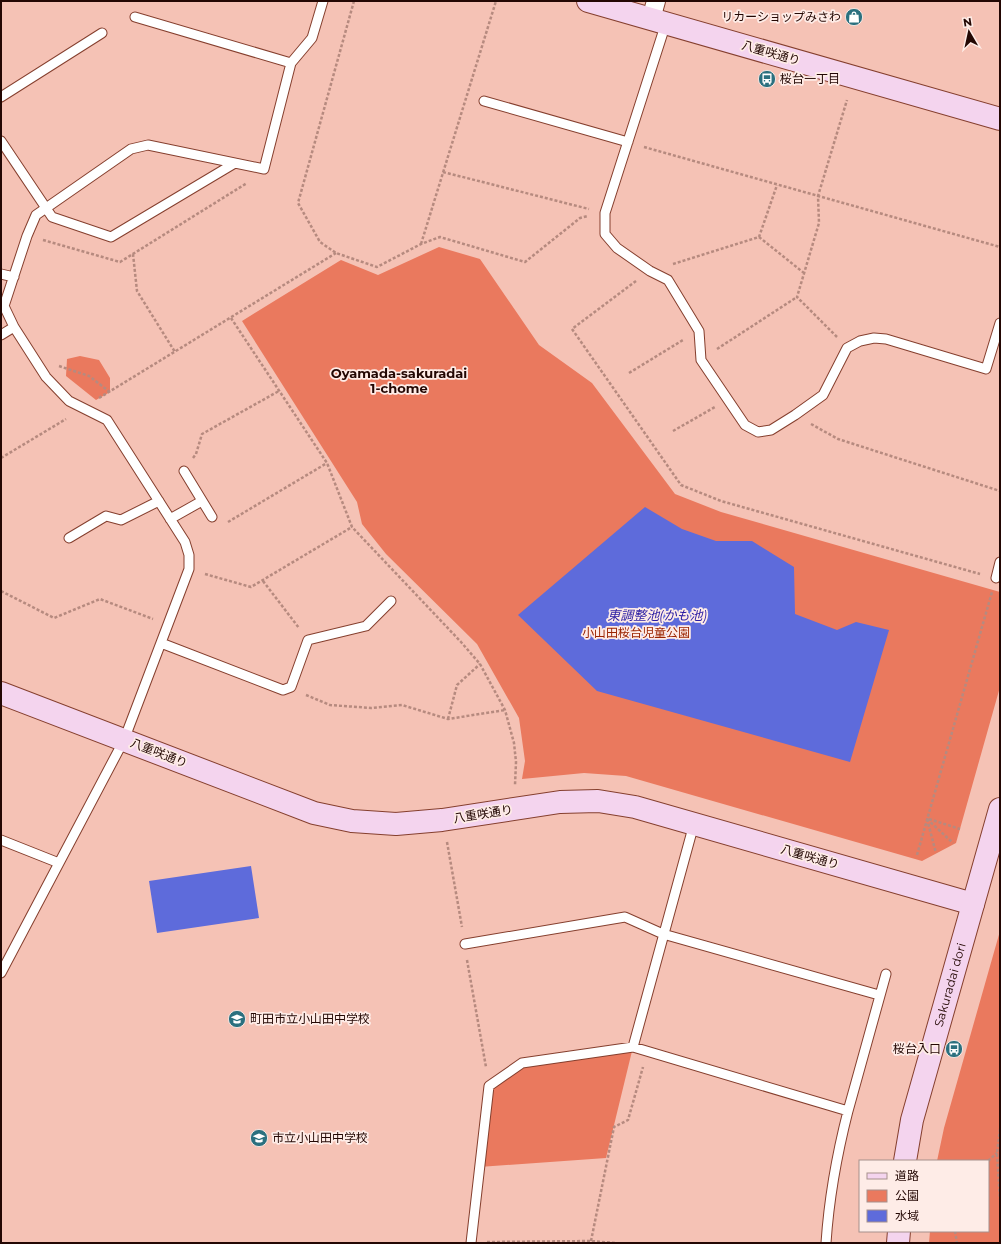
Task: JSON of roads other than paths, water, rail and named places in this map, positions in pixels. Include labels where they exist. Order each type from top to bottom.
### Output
[{"type":"street","name":"八重咲通り","points":[[588,1],[658,14],[1000,119]]},
{"type":"street","name":"八重咲通り","points":[[1,693],[314,813],[352,821],[396,824],[442,820],[579,800],[617,803],[636,807],[973,904]]},
{"type":"street","name":"Sakuradai dori","points":[[905,1160],[912,1120],[1000,809]]},
{"type":"street","points":[[898,1243],[899,1232]]},
{"type":"lane","points":[[1,973],[124,740],[189,569],[190,555],[185,542],[107,420],[69,401],[64,396],[46,377],[14,327],[4,306],[27,236],[36,215],[131,149],[148,145],[264,169],[291,63],[312,38],[323,1]]},
{"type":"lane","points":[[658,14],[628,142],[605,213],[606,234],[617,248],[650,271],[668,280],[699,331],[701,360],[745,425],[758,432],[771,430],[796,415],[824,395],[847,348],[860,341],[874,338],[886,340],[986,369],[1000,323]]},
{"type":"lane","points":[[135,18],[291,63]]},
{"type":"lane","points":[[1,97],[102,33]]},
{"type":"lane","points":[[484,101],[628,142]]},
{"type":"lane","points":[[1,141],[52,217],[111,237],[235,163]]},
{"type":"lane","points":[[1,274],[14,277]]},
{"type":"lane","points":[[1,335],[14,327]]},
{"type":"lane","points":[[184,471],[212,517]]},
{"type":"lane","points":[[69,538],[106,516],[121,520],[159,501]]},
{"type":"lane","points":[[170,519],[202,501]]},
{"type":"lane","points":[[996,578],[1000,562]]},
{"type":"lane","points":[[161,643],[283,690],[291,687],[308,640],[366,626],[390,601]]},
{"type":"lane","points":[[634,1047],[663,934],[694,824]]},
{"type":"lane","points":[[1,840],[59,863]]},
{"type":"lane","points":[[465,944],[625,917],[663,934],[879,995]]},
{"type":"lane","points":[[826,1243],[828,1217],[839,1150],[848,1110],[886,974]]},
{"type":"lane","points":[[471,1243],[489,1086],[522,1063],[634,1047],[848,1110]]},
{"type":"water","name":"東調整池(かも池)","points":[[645,507],[682,529],[716,541],[752,541],[794,567],[795,614],[837,630],[856,622],[889,630],[850,762],[597,691],[518,615]]},
{"type":"water","points":[[251,866],[259,918],[157,933],[149,881]]},
{"type":"place","name":"リカーショップみさわ","points":[[854,17]]},
{"type":"place","name":"桜台一丁目","points":[[767,79]]},
{"type":"place","name":"町田市立小山田中学校","points":[[237,1019]]},
{"type":"place","name":"桜台入口","points":[[954,1049]]},
{"type":"place","name":"市立小山田中学校","points":[[259,1138]]},
{"type":"district","name":"Oyamada-sakuradai 1-chome","points":[[399,380]]},
{"type":"park label","name":"小山田桜台児童公園","points":[[636,633]]}]
